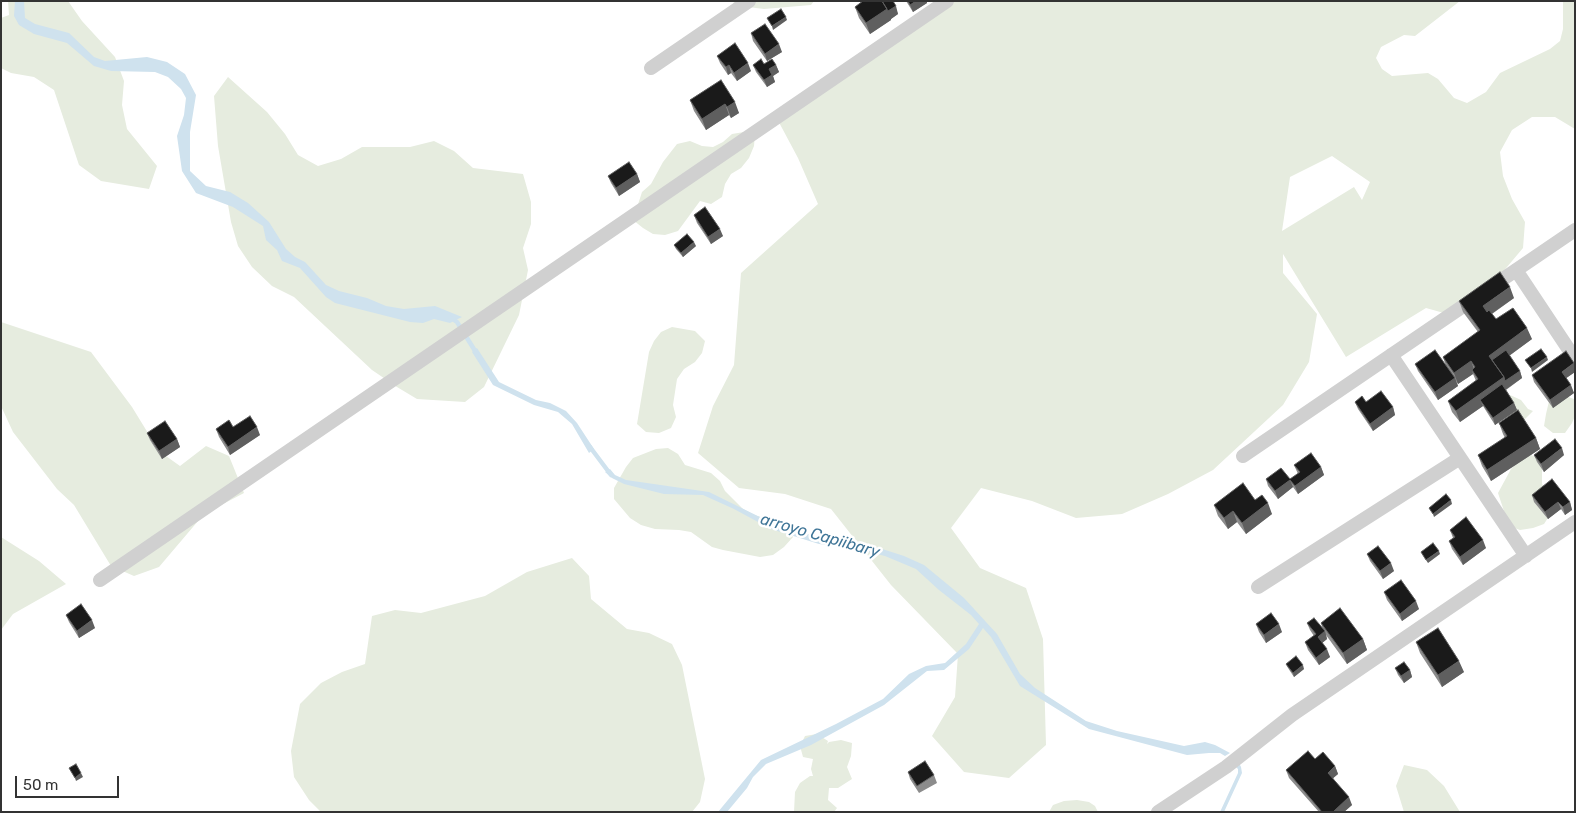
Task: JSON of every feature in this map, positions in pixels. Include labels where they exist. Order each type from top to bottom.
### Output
[{"type":"street","points":[[651,68],[750,1]]},
{"type":"street","points":[[100,580],[947,1]]},
{"type":"street","points":[[1243,456],[1575,230]]},
{"type":"street","points":[[1516,270],[1575,359]]},
{"type":"street","points":[[1391,355],[1526,556]]},
{"type":"street","points":[[1258,587],[1460,458]]},
{"type":"street","points":[[1158,812],[1226,766],[1292,715],[1575,522]]},
{"type":"shaded area","points":[[8,1],[68,1],[82,21],[115,57],[124,81],[122,105],[127,129],[157,166],[149,189],[101,181],[79,165],[54,90],[34,77],[11,73],[1,68],[1,18],[9,15]]},
{"type":"shaded area","points":[[731,1],[814,1],[811,5],[764,9],[740,6]]},
{"type":"shaded area","points":[[954,1],[1460,1],[1415,36],[1404,35],[1381,47],[1376,58],[1382,69],[1392,76],[1428,73],[1438,79],[1454,98],[1467,103],[1486,92],[1500,73],[1550,49],[1560,41],[1563,29],[1563,1],[1575,1],[1575,129],[1555,117],[1532,117],[1512,130],[1500,152],[1503,176],[1512,199],[1525,222],[1523,248],[1491,286],[1451,315],[1426,308],[1346,357],[1283,254],[1283,273],[1317,314],[1309,362],[1283,405],[1213,470],[1168,494],[1122,514],[1076,518],[1032,501],[981,488],[951,528],[980,568],[1026,588],[1043,639],[1046,745],[1009,778],[964,772],[932,736],[955,697],[958,654],[891,585],[831,509],[785,494],[739,488],[698,453],[713,406],[734,365],[741,273],[818,204],[798,158],[774,113]],"holes":[[[1332,156],[1370,182],[1362,200],[1354,187],[1282,231],[1290,177]]]},
{"type":"shaded area","points":[[228,77],[267,112],[285,134],[298,155],[318,166],[341,159],[362,147],[410,147],[434,141],[454,151],[473,168],[523,174],[531,202],[531,224],[523,248],[528,270],[519,315],[484,387],[465,402],[417,399],[397,387],[372,370],[294,297],[272,286],[252,267],[238,246],[231,222],[218,146],[214,96]]},
{"type":"shaded area","points":[[744,132],[755,134],[754,146],[749,158],[741,168],[731,174],[725,184],[722,197],[711,204],[700,201],[678,231],[665,235],[653,234],[633,220],[642,192],[651,184],[663,162],[677,144],[690,141],[702,146],[713,147],[723,142],[732,134]]},
{"type":"shaded area","points":[[1,322],[91,352],[132,407],[159,451],[180,466],[206,446],[229,456],[244,493],[204,514],[159,567],[134,576],[111,566],[74,505],[57,489],[13,432],[1,406]]},
{"type":"shaded area","points":[[672,327],[695,331],[705,341],[702,353],[695,362],[684,369],[677,379],[673,405],[676,417],[671,428],[659,433],[646,432],[637,424],[649,352],[661,332]]},
{"type":"shaded area","points":[[1510,395],[1521,400],[1528,409],[1533,411],[1523,421],[1511,420],[1506,416],[1505,399]]},
{"type":"shaded area","points":[[1563,395],[1574,399],[1575,416],[1565,433],[1553,433],[1544,426],[1550,397]]},
{"type":"shaded area","points":[[668,448],[678,454],[685,465],[711,473],[743,509],[754,515],[789,525],[793,537],[773,555],[760,557],[712,547],[691,532],[655,529],[641,525],[630,518],[614,499],[614,488],[633,458],[656,449]]},
{"type":"shaded area","points":[[1531,455],[1542,460],[1542,484],[1557,504],[1544,524],[1520,530],[1509,526],[1498,493],[1511,469],[1519,461]]},
{"type":"shaded area","points":[[1,537],[39,561],[66,584],[13,614],[1,630]]},
{"type":"shaded area","points":[[572,558],[589,576],[591,599],[627,629],[649,633],[672,644],[682,665],[705,779],[700,802],[692,812],[321,812],[309,800],[294,777],[291,751],[300,704],[321,683],[342,672],[365,664],[372,616],[395,610],[421,613],[485,596],[527,572]]},
{"type":"shaded area","points":[[817,734],[828,741],[827,744],[841,740],[852,743],[851,756],[847,767],[852,779],[838,788],[829,788],[828,800],[837,808],[834,812],[794,812],[795,792],[800,783],[813,776],[811,769],[813,759],[803,757],[800,746],[805,736]]},
{"type":"shaded area","points":[[1404,765],[1427,770],[1444,786],[1460,812],[1404,812],[1396,786]]},
{"type":"shaded area","points":[[1077,800],[1089,802],[1095,806],[1098,812],[1049,812],[1053,805],[1064,801]]},
{"type":"water","points":[[15,1],[24,1],[25,18],[35,24],[69,33],[94,57],[105,61],[147,57],[167,62],[185,74],[196,95],[190,132],[190,171],[206,186],[230,192],[248,203],[269,222],[286,249],[295,257],[305,262],[326,285],[386,306],[404,309],[435,306],[462,317],[450,323],[434,319],[423,323],[410,322],[335,303],[326,297],[300,268],[282,261],[277,250],[266,240],[263,226],[233,207],[196,193],[182,171],[177,136],[184,115],[186,98],[181,89],[168,77],[155,72],[111,71],[94,66],[67,43],[34,34],[19,25],[14,16]]},
{"type":"water","points":[[477,348],[499,382],[536,400],[550,403],[566,411],[577,423],[594,449],[589,453],[572,424],[558,412],[534,405],[493,385],[472,352]]},
{"type":"water","points":[[610,469],[615,475],[626,480],[709,492],[772,523],[818,537],[876,547],[924,565],[964,598],[997,634],[1020,674],[1035,688],[1086,721],[1117,731],[1184,746],[1205,742],[1230,753],[1225,756],[1220,753],[1187,755],[1089,729],[1020,686],[991,637],[983,628],[969,649],[944,670],[927,671],[884,705],[811,745],[766,764],[753,777],[747,788],[727,812],[718,812],[761,760],[883,699],[909,674],[926,666],[945,663],[966,644],[979,624],[971,615],[916,569],[885,556],[852,548],[819,544],[771,529],[703,495],[664,494],[624,484],[605,472]]},
{"type":"water","points":[[1239,763],[1242,773],[1224,812],[1220,812],[1238,773],[1238,769],[1235,766]]},
{"type":"building","points":[[863,1],[882,1],[887,9],[866,23],[855,7]]},
{"type":"building","points":[[882,1],[893,1],[896,6],[888,11]]},
{"type":"building","points":[[908,1],[916,1],[910,5]]},
{"type":"building","points":[[781,9],[786,17],[772,26],[767,18]]},
{"type":"building","points":[[765,24],[779,44],[765,54],[751,33]]},
{"type":"building","points":[[735,43],[748,63],[734,73],[729,65],[726,67],[717,56]]},
{"type":"building","points":[[761,59],[764,64],[772,59],[776,65],[769,69],[772,75],[764,80],[753,65]]},
{"type":"building","points":[[721,80],[735,102],[727,107],[725,104],[702,119],[690,100]]},
{"type":"building","points":[[629,162],[637,174],[616,188],[608,176]]},
{"type":"building","points":[[705,207],[720,229],[708,237],[694,215]]},
{"type":"building","points":[[687,234],[694,242],[681,253],[674,245]]},
{"type":"building","points":[[1500,272],[1510,287],[1483,306],[1496,319],[1513,308],[1527,328],[1489,356],[1504,377],[1456,411],[1448,401],[1478,379],[1472,370],[1475,367],[1471,361],[1454,373],[1443,357],[1480,330],[1459,301]]},
{"type":"building","points":[[1541,349],[1547,357],[1531,368],[1525,360]]},
{"type":"building","points":[[1435,350],[1455,378],[1435,392],[1415,364]]},
{"type":"building","points":[[1506,350],[1520,371],[1505,381],[1492,360]]},
{"type":"building","points":[[1566,351],[1574,363],[1562,372],[1571,385],[1550,400],[1532,375]]},
{"type":"building","points":[[1502,384],[1514,403],[1493,418],[1480,400]]},
{"type":"building","points":[[1381,391],[1393,407],[1370,424],[1355,402],[1362,396],[1366,402]]},
{"type":"building","points":[[1518,410],[1536,438],[1487,470],[1478,455],[1507,436],[1499,423]]},
{"type":"building","points":[[250,416],[257,427],[228,447],[216,429],[229,420],[233,427]]},
{"type":"building","points":[[165,421],[177,439],[159,451],[147,433]]},
{"type":"building","points":[[1555,439],[1562,448],[1541,464],[1534,455]]},
{"type":"building","points":[[1311,453],[1321,467],[1295,486],[1290,480],[1275,491],[1266,479],[1281,468],[1290,479],[1300,472],[1294,465]]},
{"type":"building","points":[[1552,479],[1570,502],[1563,507],[1558,502],[1545,512],[1532,495]]},
{"type":"building","points":[[1243,483],[1255,500],[1262,495],[1268,503],[1242,523],[1233,511],[1224,518],[1214,505]]},
{"type":"building","points":[[1446,494],[1451,500],[1433,514],[1429,508]]},
{"type":"building","points":[[1466,517],[1483,540],[1460,557],[1449,541],[1455,537],[1450,530]]},
{"type":"building","points":[[1433,543],[1439,551],[1426,560],[1421,552]]},
{"type":"building","points":[[1378,546],[1391,563],[1380,571],[1367,554]]},
{"type":"building","points":[[1401,580],[1416,601],[1400,614],[1384,592]]},
{"type":"building","points":[[81,604],[92,620],[77,631],[66,615]]},
{"type":"building","points":[[1340,608],[1363,639],[1343,653],[1321,623]]},
{"type":"building","points":[[1271,613],[1279,624],[1264,635],[1256,624]]},
{"type":"building","points":[[1314,618],[1325,631],[1318,637],[1327,649],[1316,658],[1305,642],[1316,634],[1307,623]]},
{"type":"building","points":[[1438,628],[1459,661],[1438,675],[1416,642]]},
{"type":"building","points":[[1296,656],[1303,665],[1293,673],[1286,664]]},
{"type":"building","points":[[1404,662],[1410,670],[1401,676],[1395,668]]},
{"type":"building","points":[[1308,751],[1315,759],[1323,752],[1335,766],[1328,773],[1349,797],[1333,812],[1322,812],[1286,770]]},
{"type":"building","points":[[925,761],[934,775],[917,786],[908,772]]},
{"type":"building","points":[[76,764],[81,773],[75,778],[69,768]]},
{"type":"waterway","name":"arroyo Capiibary","points":[[451,318],[457,322],[477,354]]},
{"type":"waterway","name":"arroyo Capiibary","points":[[590,447],[611,475]]}]
